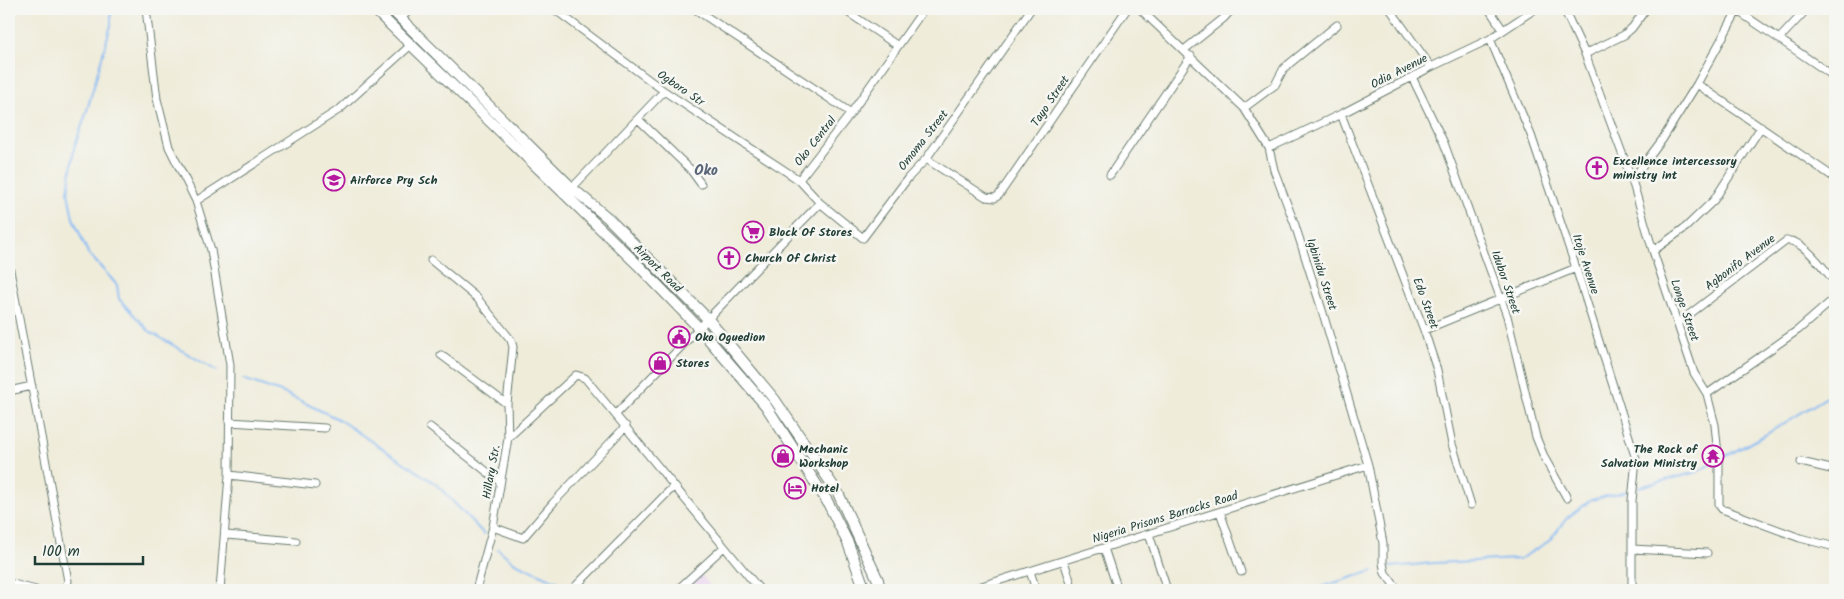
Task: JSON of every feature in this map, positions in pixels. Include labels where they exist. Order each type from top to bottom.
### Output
[{"type":"main road","name":"Airport Road","points":[[374,9],[613,240],[699,328],[766,406],[823,493],[848,543],[865,590]]},
{"type":"main road","name":"Airport Road","points":[[391,9],[572,188],[608,218],[707,318],[775,400],[838,494],[878,580],[880,590]]},
{"type":"street","points":[[146,9],[157,99],[170,147],[196,201],[211,250],[230,365],[229,475],[226,535],[220,590]]},
{"type":"street","points":[[401,18],[411,9]]},
{"type":"street","name":"Ogboro Str","points":[[554,9],[664,91],[799,180]]},
{"type":"street","points":[[694,9],[851,113]]},
{"type":"street","points":[[843,9],[898,46]]},
{"type":"street","name":"Oko Central","points":[[820,203],[799,180],[851,113],[924,9]]},
{"type":"street","name":"Omoma Street","points":[[820,203],[863,238],[908,178],[926,159],[1031,9]]},
{"type":"street","name":"Tayo Street","points":[[926,159],[986,197],[995,198],[999,195],[1127,9]]},
{"type":"street","name":"Igbinidu Street","points":[[1140,9],[1244,108],[1269,148],[1274,170],[1295,225],[1322,310],[1368,465],[1383,542],[1385,573],[1398,590]]},
{"type":"street","points":[[1184,50],[1224,18],[1232,9]]},
{"type":"street","points":[[1390,9],[1431,67]]},
{"type":"street","points":[[1489,9],[1503,30]]},
{"type":"street","name":"Odia Avenue","points":[[1269,148],[1490,39],[1535,9]]},
{"type":"street","name":"Longe Street","points":[[1564,9],[1585,54],[1632,180],[1653,251],[1694,373],[1707,394],[1716,433],[1719,466],[1719,505],[1722,509],[1800,538],[1835,547]]},
{"type":"street","points":[[1585,54],[1624,35],[1632,28],[1646,9]]},
{"type":"street","points":[[1779,39],[1807,9]]},
{"type":"street","points":[[1632,180],[1662,140],[1696,84],[1736,10],[1835,77]]},
{"type":"street","points":[[1244,108],[1275,85],[1284,68],[1337,25]]},
{"type":"street","name":"Itoje Avenue","points":[[1490,39],[1531,135],[1576,268],[1636,460],[1632,501],[1632,590]]},
{"type":"street","points":[[196,201],[340,110],[412,44]]},
{"type":"street","points":[[1110,175],[1191,56]]},
{"type":"street","name":"Idubor Street","points":[[1412,77],[1444,143],[1500,298],[1536,437],[1545,459],[1567,498]]},
{"type":"street","points":[[1696,84],[1835,178]]},
{"type":"street","points":[[572,188],[664,91]]},
{"type":"street","name":"Edo Street","points":[[1341,114],[1424,330],[1436,370],[1452,444],[1471,505]]},
{"type":"street","points":[[638,119],[690,169],[701,184]]},
{"type":"street","points":[[1653,251],[1686,227],[1714,200],[1761,127]]},
{"type":"street","points":[[760,590],[616,414],[820,203]]},
{"type":"street","name":"Agbonifo Avenue","points":[[1678,323],[1786,241],[1796,241],[1835,282]]},
{"type":"street","points":[[431,260],[477,298],[511,340],[513,347],[507,404],[508,438]]},
{"type":"street","points":[[9,265],[68,581],[66,590]]},
{"type":"street","points":[[1424,330],[1576,268]]},
{"type":"street","points":[[1707,394],[1798,330],[1835,298]]},
{"type":"street","points":[[9,315],[17,314]]},
{"type":"street","points":[[441,355],[507,404]]},
{"type":"street","name":"Hillary Str.","points":[[476,590],[493,526],[508,438],[576,375],[585,378],[616,414]]},
{"type":"street","points":[[9,391],[32,386]]},
{"type":"street","points":[[230,422],[325,428]]},
{"type":"street","points":[[493,526],[523,538],[553,503],[626,426]]},
{"type":"street","points":[[430,427],[500,482]]},
{"type":"street","points":[[1801,462],[1835,470]]},
{"type":"street","name":"Nigeria Prisons Barracks Road","points":[[969,590],[991,587],[1030,571],[1368,465]]},
{"type":"street","points":[[229,475],[315,485]]},
{"type":"street","points":[[572,590],[674,486]]},
{"type":"street","points":[[1220,512],[1241,572]]},
{"type":"street","points":[[1149,534],[1167,590]]},
{"type":"street","points":[[226,535],[296,540]]},
{"type":"street","points":[[677,590],[724,547]]},
{"type":"street","points":[[1104,548],[1118,590]]},
{"type":"street","points":[[1632,549],[1707,553]]},
{"type":"street","points":[[1064,561],[1073,590]]},
{"type":"street","points":[[1030,571],[1036,590]]},
{"type":"street","points":[[9,583],[36,590]]},
{"type":"shaded area","points":[[700,573],[714,590],[683,590]]},
{"type":"waterway","points":[[111,9],[111,25],[86,114],[74,148],[68,193],[73,218],[88,253],[117,285],[119,299],[149,331],[217,371]]},
{"type":"waterway","points":[[243,379],[284,393],[338,419],[436,484],[484,534]]},
{"type":"waterway","points":[[1724,457],[1765,435],[1835,392]]},
{"type":"waterway","points":[[1639,487],[1697,472],[1713,463]]},
{"type":"waterway","points":[[1390,567],[1520,559],[1549,541],[1567,518],[1591,500],[1627,491]]},
{"type":"waterway","points":[[498,549],[515,563],[569,587]]},
{"type":"waterway","points":[[1311,590],[1373,571]]},
{"type":"place","name":"Excellence intercessory ministry int","points":[[1597,168]]},
{"type":"place","name":"Airforce Pry Sch","points":[[334,180]]},
{"type":"place","name":"Block Of Stores","points":[[753,232]]},
{"type":"place","name":"Church Of Christ","points":[[729,258]]},
{"type":"place","name":"Oko Oguedion","points":[[679,337]]},
{"type":"place","name":"Stores","points":[[660,363]]},
{"type":"place","name":"Mechanic Workshop","points":[[783,456]]},
{"type":"place","name":"The Rock of Salvation Ministry","points":[[1713,456]]},
{"type":"place","name":"Hotel","points":[[795,488]]},
{"type":"district","name":"Oko","points":[[706,170]]}]
